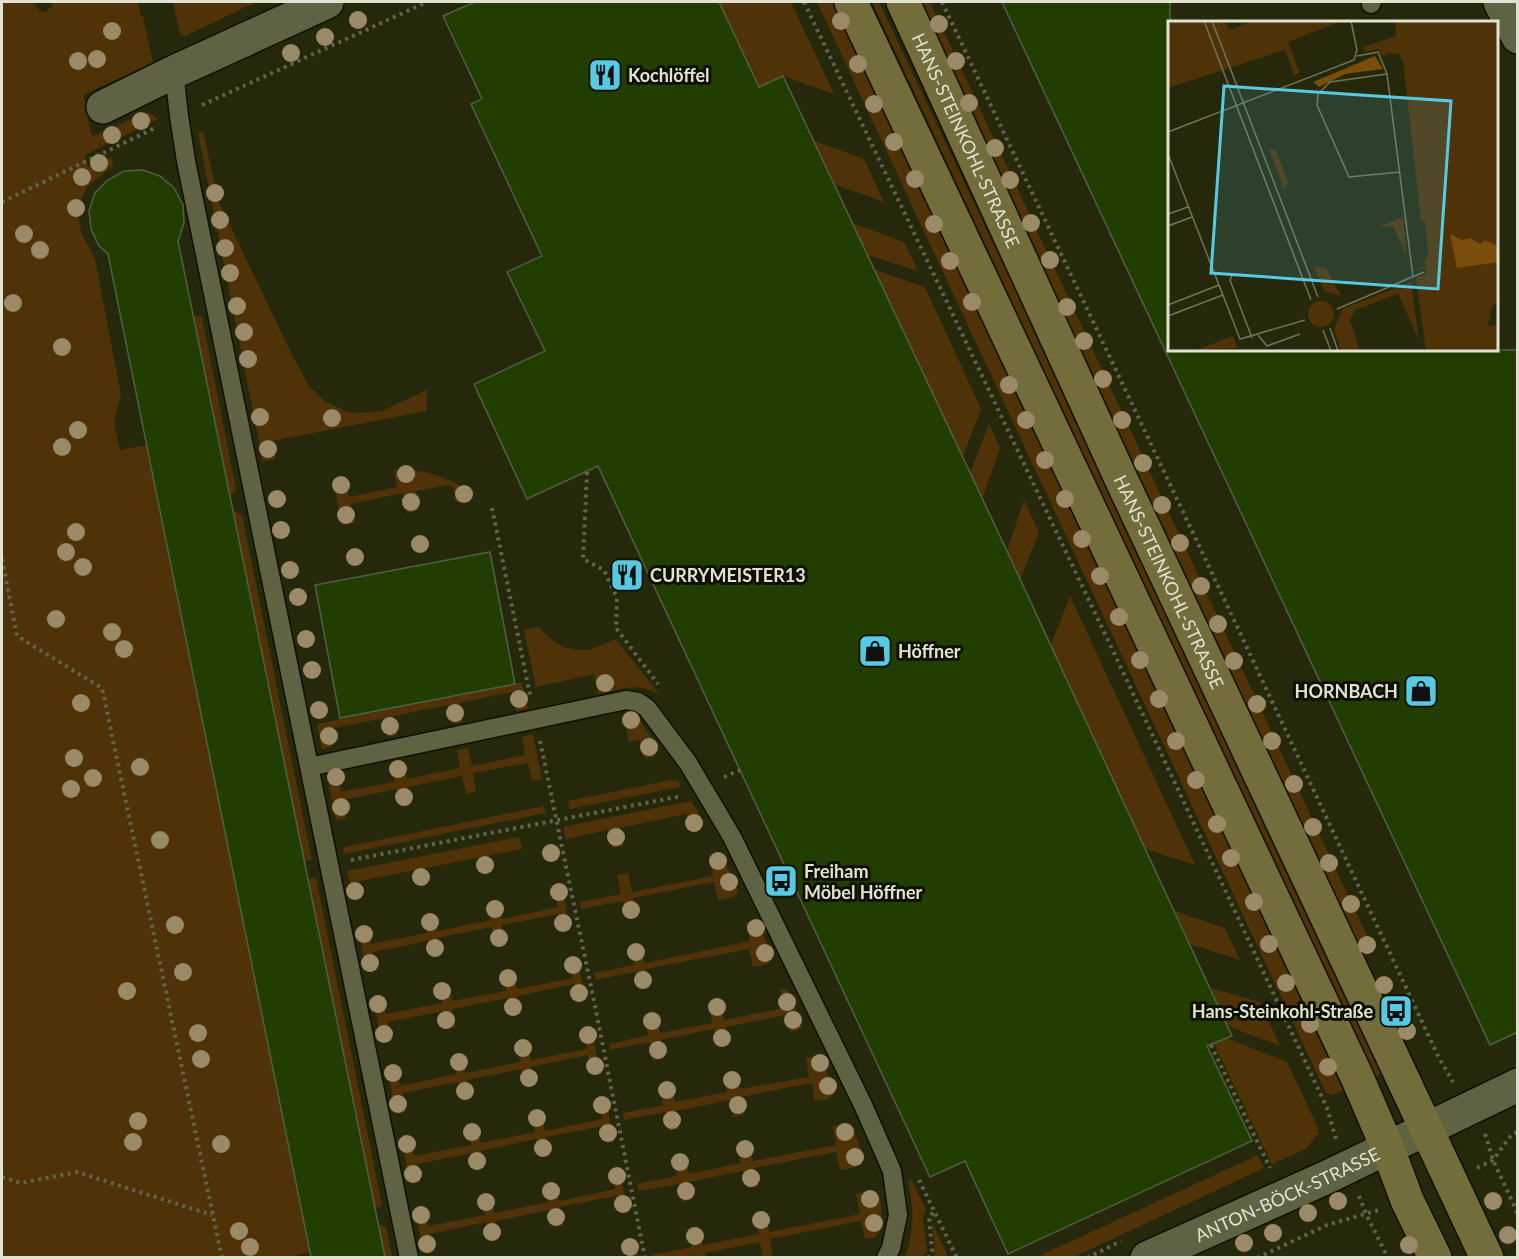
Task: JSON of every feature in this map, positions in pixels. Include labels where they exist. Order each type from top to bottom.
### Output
[{"type":"main road","points":[[851,2],[1357,1077],[1407,1200],[1435,1257]]},
{"type":"main road","name":"HANS-STEINKOHL-STRASSE","points":[[903,2],[1122,481],[1487,1257]]},
{"type":"street","points":[[103,107],[327,2]]},
{"type":"street","points":[[1500,2],[1518,38]]},
{"type":"street","name":"ANTON-BÖCK-STRASSE","points":[[1147,1257],[1348,1168],[1518,1085]]},
{"type":"lane","points":[[174,72],[188,172],[409,1257]]},
{"type":"lane","points":[[309,767],[626,700],[638,702],[647,708],[688,763],[732,837],[863,1105],[892,1171],[898,1215],[891,1248],[886,1257]]},
{"type":"path","points":[[2,202],[179,116],[427,2]]},
{"type":"path","points":[[804,2],[1327,1108],[1335,1137],[1366,1214],[1388,1257]]},
{"type":"path","points":[[942,2],[1438,1056],[1486,1135],[1493,1160],[1518,1214]]},
{"type":"path","points":[[587,472],[583,559],[604,570],[617,598],[616,628],[664,693]]},
{"type":"path","points":[[492,508],[645,1257]]},
{"type":"path","points":[[2,559],[17,636],[102,688],[222,1257]]},
{"type":"path","points":[[719,767],[726,776]]},
{"type":"path","points":[[329,864],[681,797],[740,770]]},
{"type":"path","points":[[1211,1045],[1270,1169]]},
{"type":"path","points":[[1493,1160],[1512,1134],[1518,1132]]},
{"type":"path","points":[[892,1171],[914,1170],[957,1257]]},
{"type":"path","points":[[2,1177],[21,1183],[77,1172],[213,1215]]},
{"type":"path","points":[[928,1257],[932,1251],[928,1217],[935,1211]]},
{"type":"path","points":[[1257,1257],[1327,1225],[1366,1214]]},
{"type":"shaded area","points":[[2,2],[34,2],[40,11],[45,12],[53,2],[138,2],[141,16],[143,16],[153,63],[84,96],[93,136],[148,112],[158,119],[85,155],[88,167],[112,157],[113,166],[87,187],[80,202],[79,219],[81,232],[95,259],[121,395],[114,422],[120,450],[147,445],[310,1252],[287,1258],[2,1257]]},
{"type":"shaded area","points":[[173,2],[256,2],[185,36],[181,35],[179,30]]},
{"type":"shaded area","points":[[719,2],[791,2],[834,94],[783,76],[759,87]]},
{"type":"shaded area","points":[[817,2],[836,2],[1343,1090],[1333,1095],[1326,1093]]},
{"type":"shaded area","points":[[872,2],[879,2],[1385,1071],[1374,1077]]},
{"type":"shaded area","points":[[913,2],[930,2],[1374,951],[1360,958]]},
{"type":"shaded area","points":[[203,132],[219,202],[309,386],[326,402],[348,412],[366,413],[382,411],[427,390],[426,411],[272,441],[275,459],[263,462],[198,133]]},
{"type":"shaded area","points":[[814,141],[864,159],[884,202],[834,184]]},
{"type":"shaded area","points":[[852,223],[904,242],[918,271],[867,255]]},
{"type":"shaded area","points":[[873,269],[925,287],[981,409],[962,459]]},
{"type":"shaded area","points":[[200,316],[236,489],[235,493],[230,495],[193,317]]},
{"type":"shaded area","points":[[989,423],[1000,449],[982,499],[970,474]]},
{"type":"shaded area","points":[[394,470],[425,472],[442,477],[470,491],[469,499],[456,502],[453,487],[448,485],[416,491],[419,510],[407,513],[403,493],[351,504],[355,523],[342,525],[333,480],[345,478],[349,497],[397,487]]},
{"type":"shaded area","points":[[1024,500],[1039,532],[1020,580],[1007,551]]},
{"type":"shaded area","points":[[233,513],[242,515],[312,860],[304,862]]},
{"type":"shaded area","points":[[1070,596],[1195,865],[1145,849],[1051,645]]},
{"type":"shaded area","points":[[539,627],[556,643],[574,650],[594,648],[615,639],[660,695],[637,687],[598,694],[594,674],[536,687],[524,630]]},
{"type":"shaded area","points":[[522,682],[528,709],[516,711],[512,692],[459,703],[463,722],[453,724],[448,705],[393,716],[397,735],[388,737],[384,718],[329,729],[332,747],[322,749],[317,724]]},
{"type":"shaded area","points":[[636,714],[657,746],[658,751],[654,757],[644,758],[640,740],[629,742],[624,717]]},
{"type":"shaded area","points":[[533,734],[542,779],[532,781],[528,763],[473,773],[476,792],[466,794],[462,776],[408,787],[411,805],[401,807],[397,789],[343,800],[346,818],[336,820],[327,776],[337,775],[341,792],[394,782],[391,763],[403,761],[407,779],[460,768],[457,750],[468,748],[472,766],[525,755],[522,737]]},
{"type":"shaded area","points":[[671,780],[678,781],[679,787],[569,809],[568,801]]},
{"type":"shaded area","points":[[691,801],[701,820],[697,832],[692,832],[686,814],[620,828],[623,846],[612,848],[608,830],[566,839],[563,827]]},
{"type":"shaded area","points":[[544,806],[546,813],[344,854],[345,847]]},
{"type":"shaded area","points":[[519,837],[522,849],[350,883],[347,871]]},
{"type":"shaded area","points":[[717,854],[722,856],[737,886],[737,893],[734,897],[718,900],[714,882],[633,898],[637,917],[627,919],[623,901],[581,909],[580,902],[621,894],[617,875],[628,873],[632,892],[713,876],[709,856]]},
{"type":"shaded area","points":[[316,878],[382,1205],[375,1208],[308,879]]},
{"type":"shaded area","points":[[562,887],[570,930],[563,931],[559,914],[502,925],[505,943],[496,945],[492,927],[437,938],[440,956],[432,958],[428,941],[373,952],[376,970],[366,969],[359,930],[362,926],[367,926],[371,944],[427,933],[424,915],[433,913],[437,931],[491,920],[488,902],[497,900],[502,919],[558,907],[555,888]]},
{"type":"shaded area","points":[[1175,911],[1225,928],[1240,960],[1190,944]]},
{"type":"shaded area","points":[[746,922],[757,924],[768,949],[768,964],[753,967],[749,949],[646,969],[649,988],[639,990],[635,972],[595,980],[594,973],[634,965],[630,946],[640,944],[645,963],[750,941]]},
{"type":"shaded area","points":[[577,958],[586,1000],[578,1001],[574,984],[518,996],[521,1014],[512,1015],[508,998],[452,1009],[456,1027],[447,1028],[444,1011],[388,1022],[392,1040],[385,1042],[381,1040],[374,1000],[377,997],[382,996],[386,1014],[442,1003],[439,985],[449,984],[452,1001],[506,991],[503,973],[513,970],[517,989],[573,978],[570,959]]},
{"type":"shaded area","points":[[1211,988],[1260,1002],[1280,1046],[1228,1026]]},
{"type":"shaded area","points":[[780,989],[788,991],[801,1020],[801,1028],[796,1031],[790,1032],[786,1015],[726,1027],[729,1045],[718,1047],[714,1029],[661,1040],[664,1058],[653,1061],[650,1042],[610,1050],[609,1044],[648,1035],[644,1016],[656,1014],[660,1033],[712,1023],[709,1003],[720,1001],[724,1020],[784,1008]]},
{"type":"shaded area","points":[[591,1029],[600,1071],[592,1073],[588,1055],[531,1067],[535,1085],[526,1087],[522,1069],[467,1080],[470,1097],[462,1100],[458,1082],[402,1093],[406,1111],[399,1113],[395,1111],[388,1071],[391,1068],[396,1067],[400,1086],[456,1074],[453,1056],[462,1055],[466,1073],[520,1062],[517,1044],[527,1041],[531,1060],[587,1049],[584,1030]]},
{"type":"shaded area","points":[[1226,1038],[1287,1062],[1318,1128],[1319,1134],[1306,1149],[1272,1164],[1214,1044]]},
{"type":"shaded area","points":[[819,1057],[835,1089],[828,1099],[815,1101],[812,1083],[741,1097],[744,1115],[733,1117],[730,1100],[676,1111],[679,1129],[669,1131],[665,1112],[624,1120],[623,1113],[663,1105],[660,1087],[671,1084],[675,1102],[727,1092],[724,1073],[736,1071],[740,1089],[809,1077],[806,1058]]},
{"type":"shaded area","points":[[606,1099],[614,1142],[607,1143],[603,1126],[546,1137],[549,1155],[540,1157],[536,1139],[481,1151],[484,1168],[476,1170],[472,1153],[417,1164],[420,1182],[409,1181],[402,1142],[405,1138],[411,1138],[414,1156],[471,1145],[468,1127],[477,1125],[481,1143],[535,1132],[531,1114],[541,1112],[545,1131],[602,1119],[598,1100]]},
{"type":"shaded area","points":[[849,1123],[852,1125],[864,1159],[854,1168],[840,1170],[836,1152],[754,1168],[758,1187],[747,1188],[743,1171],[689,1182],[692,1200],[682,1202],[679,1184],[639,1191],[637,1184],[677,1176],[673,1158],[685,1155],[689,1174],[741,1163],[738,1145],[749,1142],[753,1161],[836,1145],[833,1126]]},
{"type":"shaded area","points":[[1258,1155],[1264,1168],[1074,1257],[1037,1257]]},
{"type":"shaded area","points":[[619,1169],[628,1212],[621,1213],[616,1196],[559,1207],[563,1225],[554,1227],[550,1210],[495,1221],[499,1238],[490,1240],[486,1222],[430,1234],[434,1252],[427,1254],[423,1252],[416,1212],[419,1209],[424,1208],[428,1226],[485,1215],[481,1197],[490,1196],[494,1213],[548,1202],[545,1184],[555,1182],[559,1201],[615,1189],[612,1171]]},
{"type":"shaded area","points":[[911,1179],[926,1210],[923,1217],[927,1251],[921,1257],[915,1258],[905,1257],[911,1229],[912,1209],[908,1180]]},
{"type":"shaded area","points":[[870,1190],[878,1196],[881,1207],[881,1230],[874,1238],[865,1239],[861,1221],[770,1239],[773,1257],[763,1257],[760,1242],[705,1253],[706,1257],[695,1257],[694,1255],[652,1257],[652,1255],[692,1247],[688,1228],[698,1226],[703,1245],[759,1234],[755,1215],[765,1213],[769,1232],[860,1214],[856,1194]]},
{"type":"shaded area","points":[[932,1222],[948,1257],[933,1257],[935,1253]]},
{"type":"shaded area","points":[[378,1226],[386,1227],[392,1257],[385,1257]]},
{"type":"shaded area","points":[[635,1239],[639,1257],[628,1257],[625,1241]]},
{"type":"building","name":"Höffner","points":[[475,2],[719,2],[759,87],[783,76],[1232,1036],[1207,1046],[1252,1141],[1008,1254],[965,1161],[930,1177],[598,466],[527,499],[474,384],[545,351],[507,272],[542,256],[471,104],[482,99],[443,16]]},
{"type":"building","name":"HORNBACH","points":[[1002,2],[1170,2],[1170,21],[1168,21],[1168,351],[1518,350],[1518,1032],[1490,1045]]},
{"type":"building","points":[[143,170],[160,176],[174,188],[183,205],[184,223],[178,241],[385,1257],[311,1257],[108,254],[99,246],[91,229],[89,211],[95,193],[108,180],[124,171]]},
{"type":"building","points":[[490,552],[515,684],[340,718],[315,585]]},
{"type":"place","name":"Kochlöffel","points":[[605,75]]},
{"type":"place","name":"CURRYMEISTER13","points":[[627,575]]},
{"type":"place","name":"Höffner","points":[[875,651]]},
{"type":"place","name":"HORNBACH","points":[[1421,691]]},
{"type":"place","name":"Freiham Möbel Höffner","points":[[781,881]]},
{"type":"place","name":"Hans-Steinkohl-Straße","points":[[1396,1011]]}]
